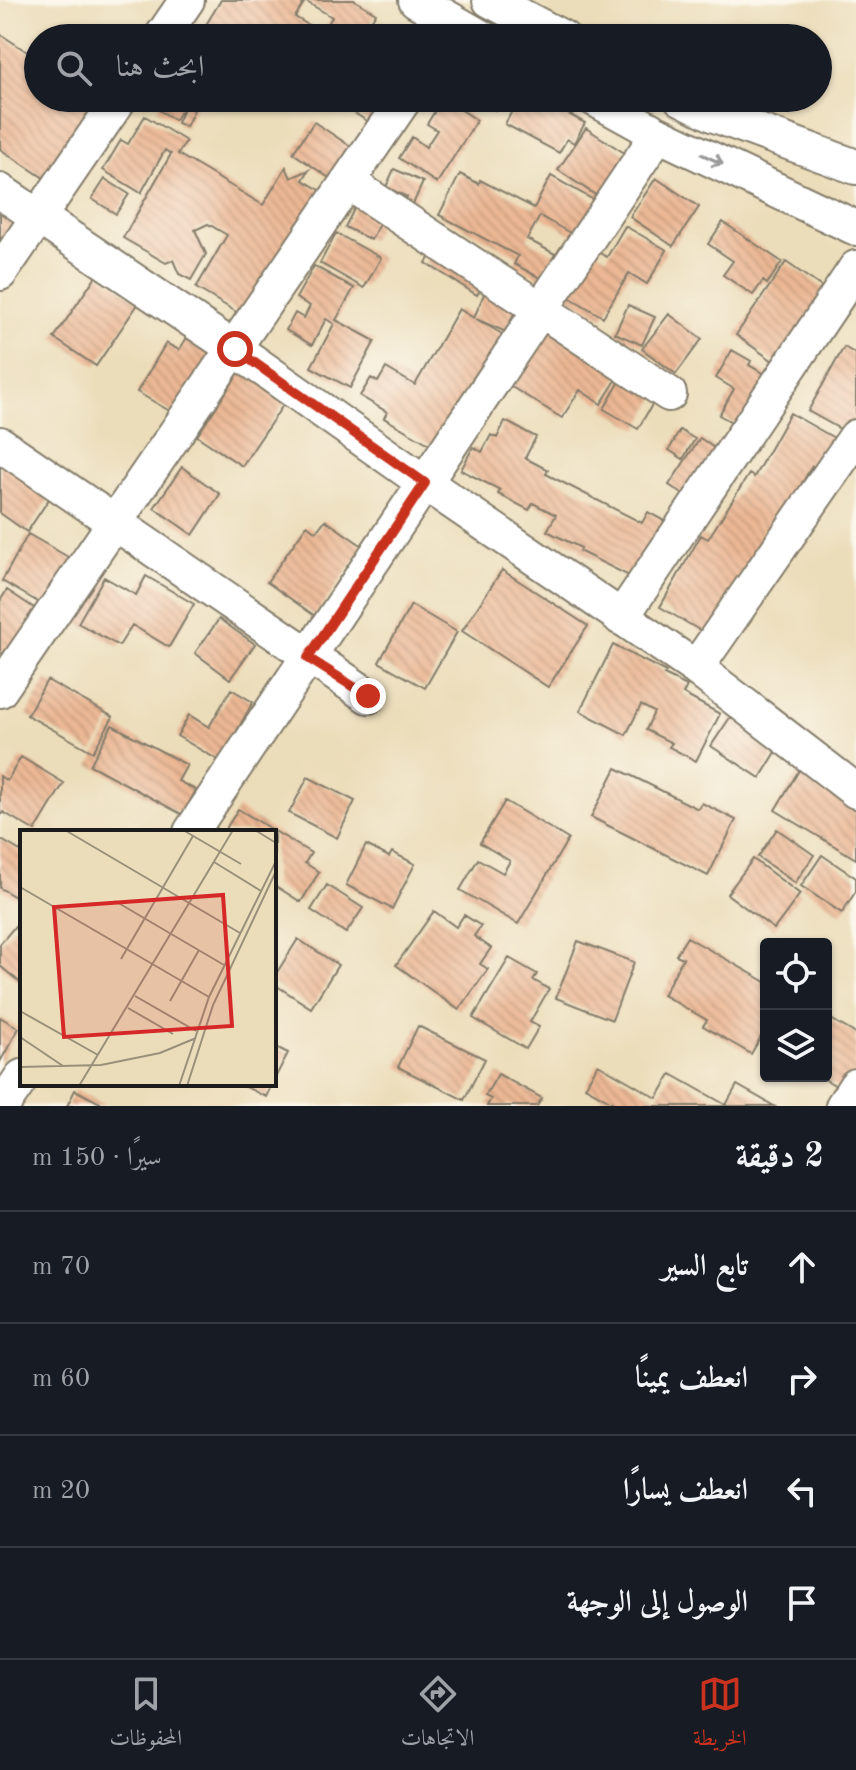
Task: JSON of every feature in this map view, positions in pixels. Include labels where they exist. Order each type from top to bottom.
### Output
[{"type":"street","points":[[171,24],[187,0]]},
{"type":"street","points":[[416,0],[449,24]]},
{"type":"street","points":[[490,0],[536,24]]},
{"type":"street","points":[[0,273],[110,112]]},
{"type":"street","points":[[0,690],[396,112]]},
{"type":"street","points":[[618,112],[856,228]]},
{"type":"street","points":[[709,112],[856,167]]},
{"type":"street","points":[[192,830],[658,134]]},
{"type":"street","points":[[349,183],[669,394]]},
{"type":"street","points":[[0,191],[235,349],[696,668],[856,791]]},
{"type":"street","points":[[621,618],[856,268]]},
{"type":"street","points":[[696,668],[856,437]]},
{"type":"street","points":[[0,444],[308,658],[368,696]]},
{"type":"street","points":[[2,1106],[20,1080]]},
{"type":"street","points":[[843,1106],[856,1086]]},
{"type":"building","points":[[221,0],[354,0],[376,13],[369,24],[328,24],[332,17],[305,1],[295,17],[307,24],[206,24]]},
{"type":"building","points":[[423,18],[434,24],[420,24]]},
{"type":"building","points":[[0,34],[24,50],[24,112],[96,112],[50,182],[0,149]]},
{"type":"building","points":[[162,112],[180,112],[175,120]]},
{"type":"building","points":[[182,112],[193,112],[186,127],[177,123]]},
{"type":"building","points":[[353,112],[384,112],[375,126]]},
{"type":"building","points":[[434,112],[465,112],[477,120],[437,183],[399,158],[412,137],[426,147],[437,130],[427,124]]},
{"type":"building","points":[[511,112],[565,112],[585,123],[574,143],[567,139],[559,153],[505,124]]},
{"type":"building","points":[[145,116],[186,141],[178,154],[263,205],[286,167],[291,178],[309,170],[303,180],[325,193],[250,320],[196,288],[227,235],[208,224],[195,230],[206,254],[191,280],[179,274],[173,260],[166,263],[123,238],[171,154],[165,150],[141,193],[103,170],[121,140],[128,144]]},
{"type":"building","points":[[314,122],[359,152],[338,184],[293,153]]},
{"type":"building","points":[[586,128],[629,156],[600,198],[558,170]]},
{"type":"building","points":[[394,169],[423,182],[409,213],[402,209],[407,197],[386,187]]},
{"type":"building","points":[[460,174],[479,184],[480,180],[534,208],[551,176],[597,202],[577,237],[540,216],[527,239],[555,254],[542,279],[514,264],[518,256],[439,215]]},
{"type":"building","points":[[656,178],[699,207],[673,246],[630,217]]},
{"type":"building","points":[[105,179],[129,194],[116,214],[92,199]]},
{"type":"building","points":[[362,193],[388,206],[371,240],[345,227]]},
{"type":"building","points":[[0,199],[27,217],[0,257]]},
{"type":"building","points":[[723,222],[782,262],[767,284],[763,281],[753,295],[723,275],[733,261],[708,244]]},
{"type":"building","points":[[625,226],[667,250],[647,284],[629,273],[603,317],[564,294],[591,248],[607,257]]},
{"type":"building","points":[[336,233],[381,258],[364,288],[320,263]]},
{"type":"building","points":[[441,239],[492,271],[477,295],[426,263]]},
{"type":"building","points":[[786,262],[833,295],[783,368],[736,335]]},
{"type":"building","points":[[314,266],[354,288],[336,320],[375,341],[350,388],[311,367],[334,324],[326,319],[312,345],[286,330],[295,313],[304,318],[310,306],[296,298]]},
{"type":"building","points":[[98,273],[140,301],[96,366],[54,338]]},
{"type":"building","points":[[491,277],[520,299],[506,332],[476,319],[504,335],[438,449],[384,418],[387,412],[360,396],[371,378],[378,382],[386,368],[415,385],[459,309],[474,318]]},
{"type":"building","points":[[628,305],[655,317],[642,345],[615,333]]},
{"type":"building","points":[[556,311],[623,369],[601,404],[580,390],[562,418],[510,386]]},
{"type":"building","points":[[669,314],[702,339],[676,374],[642,349]]},
{"type":"building","points":[[188,336],[217,353],[180,417],[137,392],[166,343],[179,350]]},
{"type":"building","points":[[844,347],[856,354],[856,423],[849,434],[808,411]]},
{"type":"building","points":[[732,350],[770,377],[742,428],[719,415],[734,389],[716,378]]},
{"type":"building","points":[[242,368],[287,399],[242,466],[197,436]]},
{"type":"building","points":[[627,369],[661,389],[638,429],[604,409]]},
{"type":"building","points":[[790,413],[836,439],[818,470],[812,466],[713,638],[660,607],[701,535],[708,539],[749,474],[754,477]]},
{"type":"building","points":[[505,421],[536,437],[525,458],[548,470],[546,474],[642,523],[648,512],[668,523],[639,581],[547,531],[556,515],[533,503],[529,510],[498,494],[500,490],[461,470],[473,447],[482,452],[491,435],[497,438]]},
{"type":"building","points":[[680,430],[695,439],[683,459],[669,450]]},
{"type":"building","points":[[700,438],[721,453],[690,499],[669,485]]},
{"type":"building","points":[[0,457],[53,493],[27,532],[0,513]]},
{"type":"building","points":[[182,467],[220,494],[193,535],[154,508]]},
{"type":"building","points":[[325,520],[364,547],[315,616],[267,582],[307,525],[316,532]]},
{"type":"building","points":[[28,534],[77,562],[50,609],[2,581]]},
{"type":"building","points":[[502,570],[588,626],[548,687],[462,631]]},
{"type":"building","points":[[146,576],[194,604],[169,647],[132,625],[119,646],[78,623],[104,577],[136,595]]},
{"type":"building","points":[[7,590],[46,616],[15,662],[0,652],[0,601]]},
{"type":"building","points":[[411,605],[457,632],[425,688],[379,662]]},
{"type":"building","points":[[219,619],[255,644],[230,679],[195,653]]},
{"type":"building","points":[[613,645],[666,672],[664,675],[687,686],[683,694],[720,714],[696,761],[669,747],[672,743],[646,730],[654,712],[641,705],[626,735],[580,711]]},
{"type":"building","points":[[47,680],[113,717],[93,752],[27,715]]},
{"type":"building","points":[[231,689],[253,702],[220,761],[177,736],[189,715],[209,727]]},
{"type":"building","points":[[733,713],[781,744],[760,778],[711,746]]},
{"type":"building","points":[[112,725],[187,765],[178,781],[196,790],[183,815],[90,765]]},
{"type":"building","points":[[21,757],[64,783],[33,830],[3,812],[0,816],[0,776],[7,781]]},
{"type":"building","points":[[801,767],[856,801],[856,859],[775,810]]},
{"type":"building","points":[[616,768],[698,809],[702,803],[736,820],[708,876],[591,817]]},
{"type":"building","points":[[308,777],[355,801],[337,838],[289,813]]},
{"type":"building","points":[[505,801],[568,839],[518,924],[460,890],[478,859],[503,873],[510,861],[480,843]]},
{"type":"building","points":[[238,809],[273,830],[225,830]]},
{"type":"building","points":[[777,829],[814,855],[795,883],[758,857]]},
{"type":"building","points":[[276,832],[311,853],[305,863],[319,872],[301,902],[276,886]]},
{"type":"building","points":[[0,839],[20,851],[20,900],[0,888]]},
{"type":"building","points":[[366,845],[389,857],[392,852],[415,864],[392,909],[346,885]]},
{"type":"building","points":[[822,855],[856,878],[856,891],[842,913],[801,886]]},
{"type":"building","points":[[753,859],[800,894],[774,929],[727,894]]},
{"type":"building","points":[[327,885],[363,908],[346,933],[311,910]]},
{"type":"building","points":[[434,911],[456,927],[464,915],[481,926],[474,936],[491,948],[480,964],[488,969],[459,1010],[396,965]]},
{"type":"building","points":[[15,926],[20,931],[20,982],[0,966],[0,944]]},
{"type":"building","points":[[687,937],[760,979],[760,1038],[751,1054],[703,1026],[707,1020],[663,995],[683,958],[676,955]]},
{"type":"building","points":[[298,939],[338,965],[311,1008],[276,985],[276,974]]},
{"type":"building","points":[[578,941],[634,962],[612,1020],[556,998]]},
{"type":"building","points":[[509,958],[537,974],[533,980],[549,989],[530,1022],[539,1027],[526,1049],[473,1018]]},
{"type":"building","points":[[0,1017],[19,1028],[0,1062]]},
{"type":"building","points":[[832,1020],[856,1034],[856,1077],[847,1092],[830,1082],[832,1082]]},
{"type":"building","points":[[418,1026],[485,1059],[464,1100],[398,1067]]},
{"type":"building","points":[[276,1047],[288,1053],[276,1076]]},
{"type":"building","points":[[598,1064],[657,1098],[671,1074],[726,1105],[737,1085],[774,1106],[609,1106],[612,1102],[585,1087]]},
{"type":"building","points":[[498,1074],[542,1098],[537,1106],[487,1106],[491,1099],[485,1096]]},
{"type":"building","points":[[244,1086],[271,1086],[266,1097]]},
{"type":"building","points":[[75,1090],[106,1106],[67,1106]]},
{"type":"route","points":[[235,349],[425,483],[308,658],[368,696]]}]
